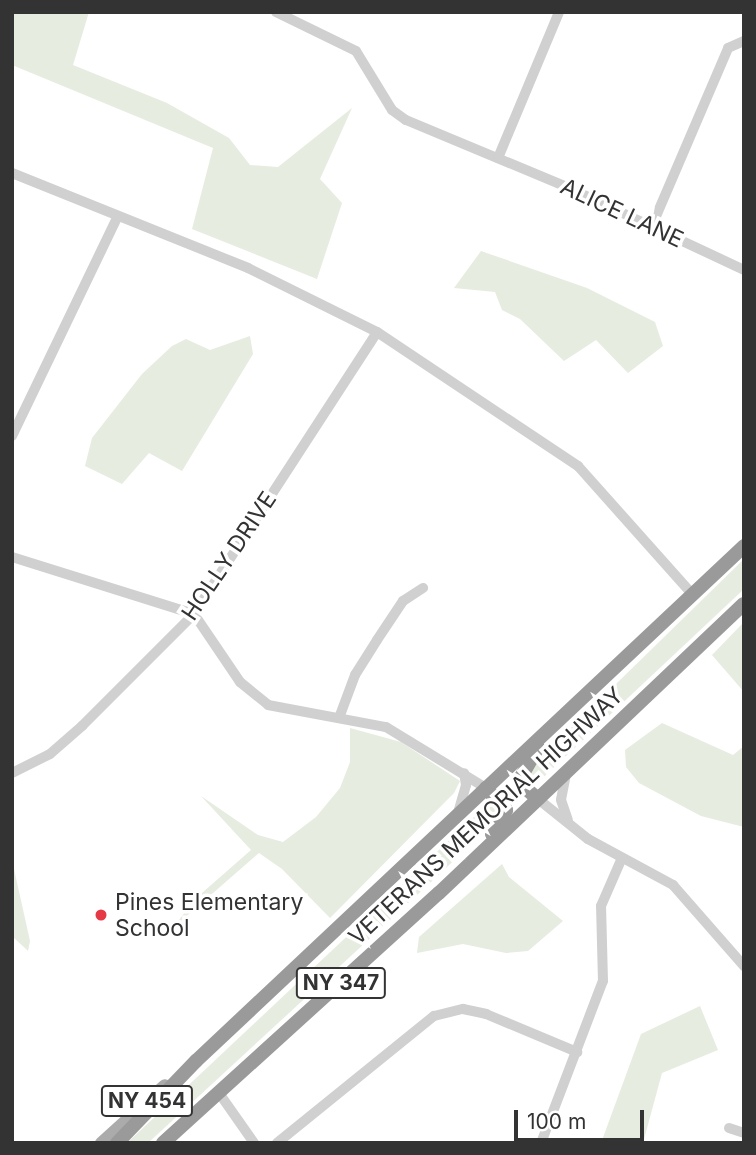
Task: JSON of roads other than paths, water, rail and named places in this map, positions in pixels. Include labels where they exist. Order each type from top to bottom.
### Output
[{"type":"highway","name":"VETERANS MEMORIAL HIGHWAY","points":[[117,1143],[196,1061],[744,547]]},
{"type":"highway","name":"VETERANS MEMORIAL HIGHWAY","points":[[163,1143],[462,871],[744,604]]},
{"type":"highway","points":[[538,799],[520,777],[553,726]]},
{"type":"highway","points":[[462,871],[504,817],[502,803],[486,788]]},
{"type":"main road","name":"NY 454","points":[[101,1143],[196,1061]]},
{"type":"street","name":"ALICE LANE","points":[[276,12],[356,51],[392,110],[406,120],[498,158],[744,270]]},
{"type":"street","points":[[498,158],[559,12]]},
{"type":"street","points":[[651,228],[728,48],[744,41]]},
{"type":"street","points":[[12,173],[248,268],[377,332],[578,466],[693,594]]},
{"type":"street","points":[[12,436],[118,216]]},
{"type":"street","name":"HOLLY DRIVE","points":[[12,773],[50,754],[82,726],[194,614],[377,332]]},
{"type":"street","points":[[12,558],[194,614],[252,695],[290,711],[386,727],[486,788]]},
{"type":"street","points":[[339,718],[355,675],[396,611],[423,588]]},
{"type":"street","points":[[458,816],[466,785],[464,773]]},
{"type":"street","points":[[566,773],[561,800],[569,824]]},
{"type":"street","points":[[538,799],[569,824],[688,897],[744,966]]},
{"type":"street","points":[[541,1143],[603,981],[601,906],[622,858]]},
{"type":"street","points":[[277,1143],[434,1016],[463,1009],[486,1014],[577,1052]]},
{"type":"street","points":[[219,1093],[254,1143]]},
{"type":"street","points":[[729,1128],[744,1133]]},
{"type":"place","name":"Pines Elementary School","points":[[101,915]]}]
